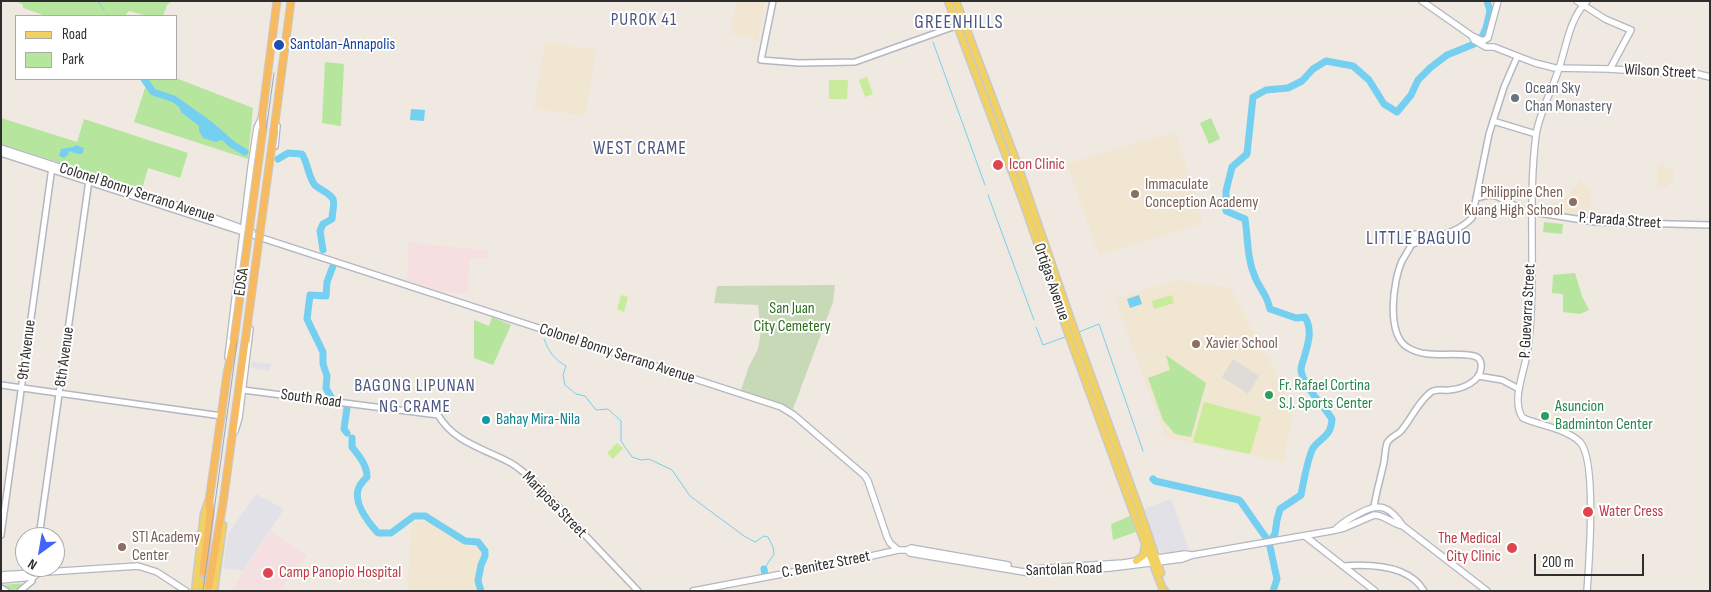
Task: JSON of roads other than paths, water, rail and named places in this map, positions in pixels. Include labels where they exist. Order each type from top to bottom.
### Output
[{"type":"highway","name":"EDSA","points":[[200,572],[210,515],[209,501],[227,374],[234,340],[277,1]]},
{"type":"highway","name":"EDSA","points":[[213,588],[230,447],[291,1]]},
{"type":"main road","name":"Ortigas Avenue","points":[[956,1],[1020,171],[1072,334],[1145,544],[1155,560]]},
{"type":"main road","name":"Wilson Street","points":[[1422,1],[1478,39],[1535,64],[1559,68],[1610,69],[1678,74],[1694,73],[1710,77]]},
{"type":"main road","points":[[1478,39],[1498,1]]},
{"type":"main road","points":[[1577,1],[1585,3],[1605,19],[1631,30],[1610,69]]},
{"type":"main road","name":"Ortigas Avenue","points":[[946,2],[954,17],[1155,560]]},
{"type":"main road","name":"P. Guevarra Street","points":[[1585,3],[1568,36],[1536,134],[1532,180],[1531,293],[1528,347],[1519,389],[1518,406],[1523,418],[1568,434],[1580,443],[1585,451],[1592,494],[1587,591]]},
{"type":"main road","name":"Wilson Street","points":[[1478,39],[1486,47],[1494,47]]},
{"type":"main road","name":"EDSA","points":[[227,374],[244,217],[257,128],[262,117]]},
{"type":"main road","name":"EDSA","points":[[230,447],[239,418],[243,390],[277,134],[276,120]]},
{"type":"main road","name":"Colonel Bonny Serrano Avenue","points":[[1,148],[52,167],[243,230],[272,242],[787,410],[865,476],[890,544],[898,550]]},
{"type":"main road","name":"Colonel Bonny Serrano Avenue","points":[[1,153],[52,167]]},
{"type":"main road","name":"Colonel Bonny Serrano Avenue","points":[[89,179],[236,225],[243,230]]},
{"type":"main road","points":[[236,225],[244,217]]},
{"type":"main road","points":[[240,252],[244,258],[250,260],[256,259],[260,255]]},
{"type":"main road","points":[[236,277],[242,273],[247,273],[253,275],[256,281]]},
{"type":"main road","name":"Santolan Road","points":[[898,550],[911,548],[1030,569],[1182,559],[1331,531],[1356,515],[1374,507],[1388,509],[1403,526],[1487,591]]},
{"type":"main road","name":"Santolan Road","points":[[1337,528],[1344,528],[1376,514],[1397,525],[1403,526]]},
{"type":"main road","points":[[1305,536],[1375,591]]},
{"type":"main road","points":[[881,554],[886,547],[887,537]]},
{"type":"main road","points":[[1136,561],[1143,556],[1145,544]]},
{"type":"main road","name":"C. Benitez Street","points":[[694,591],[898,550]]},
{"type":"main road","name":"Santolan Road","points":[[907,550],[910,553],[1026,572],[1110,568],[1155,560]]},
{"type":"main road","points":[[1155,560],[1162,587],[1166,591]]},
{"type":"main road","points":[[65,571],[138,566],[157,572],[187,591],[195,588]]},
{"type":"main road","name":"EDSA","points":[[195,588],[200,572]]},
{"type":"main road","points":[[200,572],[201,587],[209,590],[213,588]]},
{"type":"main road","points":[[1,575],[15,574]]},
{"type":"main road","points":[[1,580],[15,577]]},
{"type":"street","points":[[773,1],[761,60],[799,63],[855,62],[964,23]]},
{"type":"street","points":[[1413,244],[1452,232],[1472,218],[1493,121],[1517,57]]},
{"type":"street","points":[[1493,121],[1536,134]]},
{"type":"street","name":"9th Avenue","points":[[1,535],[52,167]]},
{"type":"street","name":"8th Avenue","points":[[40,527],[89,179]]},
{"type":"street","name":"P. Parada Street","points":[[1476,198],[1489,195],[1496,196],[1531,212],[1594,222],[1710,225]]},
{"type":"street","points":[[1374,507],[1387,442],[1401,431],[1412,412],[1432,392],[1464,387],[1478,376],[1480,371],[1481,364],[1475,356],[1426,354],[1407,347],[1399,339],[1393,313],[1395,292],[1402,262],[1413,244],[1415,234],[1433,238]]},
{"type":"street","points":[[1478,376],[1502,380],[1519,389]]},
{"type":"street","points":[[1,385],[222,416]]},
{"type":"street","name":"South Road","points":[[243,390],[438,415]]},
{"type":"street","name":"Mariposa Street","points":[[438,415],[445,426],[456,437],[511,463],[531,478],[638,591]]},
{"type":"street","points":[[1343,566],[1398,570],[1416,580],[1424,591]]},
{"type":"street","points":[[20,591],[32,581],[33,577]]},
{"type":"street","points":[[1,588],[6,591]]},
{"type":"water","points":[[175,100],[209,123],[224,139],[216,142],[203,138],[199,131],[199,126],[182,113]]},
{"type":"water","points":[[411,109],[425,110],[424,121],[410,120]]},
{"type":"water","points":[[76,145],[84,148],[82,154],[68,151],[69,154],[64,158],[59,156],[61,149]]},
{"type":"water","points":[[1139,295],[1142,304],[1130,308],[1127,299]]},
{"type":"waterway","points":[[98,1],[104,10]]},
{"type":"waterway","points":[[1269,542],[1275,534],[1280,509],[1301,495],[1311,452],[1330,430],[1332,419],[1306,383],[1301,370],[1309,332],[1305,317],[1296,318],[1270,309],[1252,270],[1245,219],[1226,211],[1226,191],[1232,167],[1247,154],[1253,97],[1266,90],[1288,88],[1302,81],[1313,69],[1326,61],[1353,66],[1369,80],[1384,104],[1397,112],[1411,95],[1418,80],[1430,68],[1447,55],[1474,44],[1482,37],[1490,11],[1487,1]]},
{"type":"waterway","points":[[933,42],[985,185]]},
{"type":"waterway","points":[[145,80],[153,92],[174,99],[209,124],[233,145],[245,152]]},
{"type":"waterway","points":[[278,159],[288,153],[302,154],[314,184],[333,199],[332,219],[323,224],[320,231],[323,250]]},
{"type":"waterway","points":[[988,195],[1034,320]]},
{"type":"waterway","points":[[332,399],[326,388],[327,376],[323,364],[323,352],[307,319],[310,295],[326,296],[327,282],[333,266]]},
{"type":"waterway","points":[[1079,332],[1099,324],[1143,451]]},
{"type":"waterway","points":[[1036,327],[1043,345],[1065,337]]},
{"type":"waterway","points":[[544,339],[552,355],[566,366],[563,375],[565,385],[576,394],[585,396],[596,410],[608,409],[621,421],[621,441],[632,457],[641,460],[649,459],[672,470],[690,496],[744,536],[755,542],[764,536],[768,537],[774,554],[764,569]]},
{"type":"waterway","points":[[347,408],[344,429],[347,433]]},
{"type":"waterway","points":[[352,438],[352,447],[362,461],[367,473],[367,477],[359,488],[358,502],[374,529],[378,533],[391,533],[414,516],[425,516],[465,541],[478,542],[485,551],[478,581],[481,591]]},
{"type":"waterway","points":[[1153,479],[1239,500],[1269,542],[1277,579],[1273,591]]},
{"type":"waterway","points":[[764,569],[765,575]]},
{"type":"tunnel","points":[[200,591],[203,572]]},
{"type":"tram line","points":[[203,591],[274,73]]},
{"type":"place","name":"Santolan-Annapolis","points":[[279,45]]},
{"type":"place","name":"Ocean Sky Chan Monastery","points":[[1515,98]]},
{"type":"place","name":"Icon Clinic","points":[[998,165]]},
{"type":"place","name":"Immaculate Conception Academy","points":[[1135,194]]},
{"type":"place","name":"Philippine Chen Kuang High School","points":[[1573,202]]},
{"type":"place","name":"Xavier School","points":[[1196,344]]},
{"type":"place","name":"Fr. Rafael Cortina S.J. Sports Center","points":[[1269,395]]},
{"type":"place","name":"Asuncion Badminton Center","points":[[1545,416]]},
{"type":"place","name":"Bahay Mira-Nila","points":[[486,420]]},
{"type":"place","name":"Water Cress","points":[[1588,512]]},
{"type":"place","name":"STI Academy Center","points":[[122,547]]},
{"type":"place","name":"The Medical City Clinic","points":[[1512,548]]},
{"type":"place","name":"Camp Panopio Hospital","points":[[268,573]]},
{"type":"district","name":"PUROK 41","points":[[644,20]]},
{"type":"district","name":"GREENHILLS","points":[[959,23]]},
{"type":"district","name":"WEST CRAME","points":[[640,149]]},
{"type":"district","name":"LITTLE BAGUIO","points":[[1419,239]]},
{"type":"district","name":"BAGONG LIPUNAN NG CRAME","points":[[415,396]]},
{"type":"park label","name":"San Juan City Cemetery","points":[[792,318]]}]
